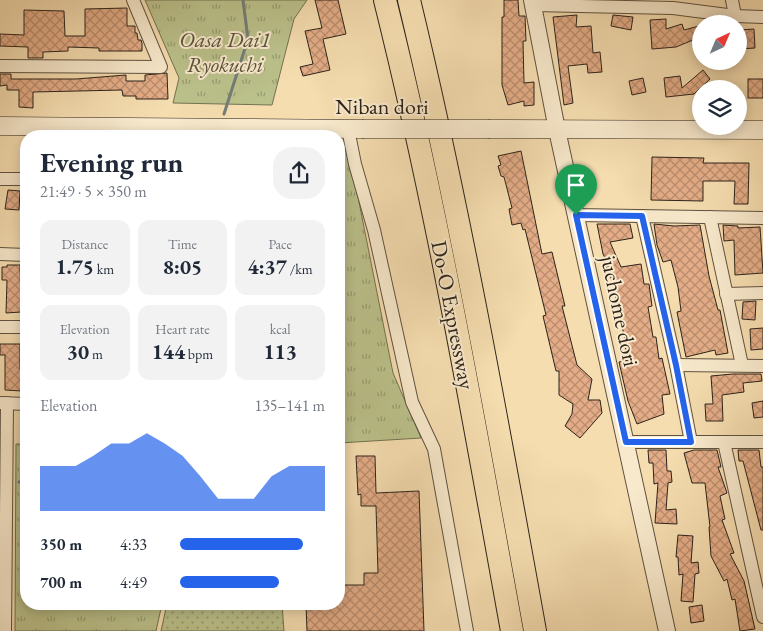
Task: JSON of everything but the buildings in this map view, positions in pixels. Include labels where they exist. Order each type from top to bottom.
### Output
[{"type":"highway","name":"Do-O Expressway","points":[[385,0],[407,86],[449,289],[512,631]]},
{"type":"highway","name":"Do-O Expressway","points":[[409,0],[428,80],[466,266],[535,631]]},
{"type":"main road","name":"Niban dori","points":[[0,126],[92,130]]},
{"type":"main road","name":"Niban dori","points":[[235,130],[763,130]]},
{"type":"street","points":[[0,66],[161,67],[134,0]]},
{"type":"street","points":[[732,0],[735,15]]},
{"type":"street","points":[[532,2],[672,4],[730,15]]},
{"type":"street","name":"juchome dori","points":[[532,2],[557,130],[667,631]]},
{"type":"street","points":[[748,16],[763,17]]},
{"type":"street","points":[[355,129],[355,164],[391,303],[412,402],[434,449],[467,631]]},
{"type":"street","points":[[0,179],[20,179]]},
{"type":"street","points":[[576,215],[763,218]]},
{"type":"street","points":[[642,216],[676,365],[691,442]]},
{"type":"street","points":[[710,217],[742,365]]},
{"type":"street","points":[[0,254],[20,255]]},
{"type":"street","points":[[726,294],[763,293]]},
{"type":"street","points":[[0,327],[20,328]]},
{"type":"street","points":[[676,365],[763,366]]},
{"type":"street","points":[[5,631],[3,403],[20,404]]},
{"type":"street","points":[[626,442],[763,442]]},
{"type":"street","points":[[724,442],[763,617]]},
{"type":"green space","name":"Oasa Dai1 Ryokuchi","points":[[145,0],[307,0],[294,19],[272,105],[173,103],[179,78]]},
{"type":"green space","points":[[345,147],[358,197],[393,373],[421,438],[345,443]]},
{"type":"green space","points":[[16,444],[20,444],[20,610],[161,610],[156,631],[15,631]]},
{"type":"green space","points":[[166,610],[282,610],[284,631],[161,631]]},
{"type":"waterway","points":[[224,114],[248,39],[243,0]]},
{"type":"route","points":[[576,215],[642,216],[676,365],[691,442],[626,442],[576,215]]}]
